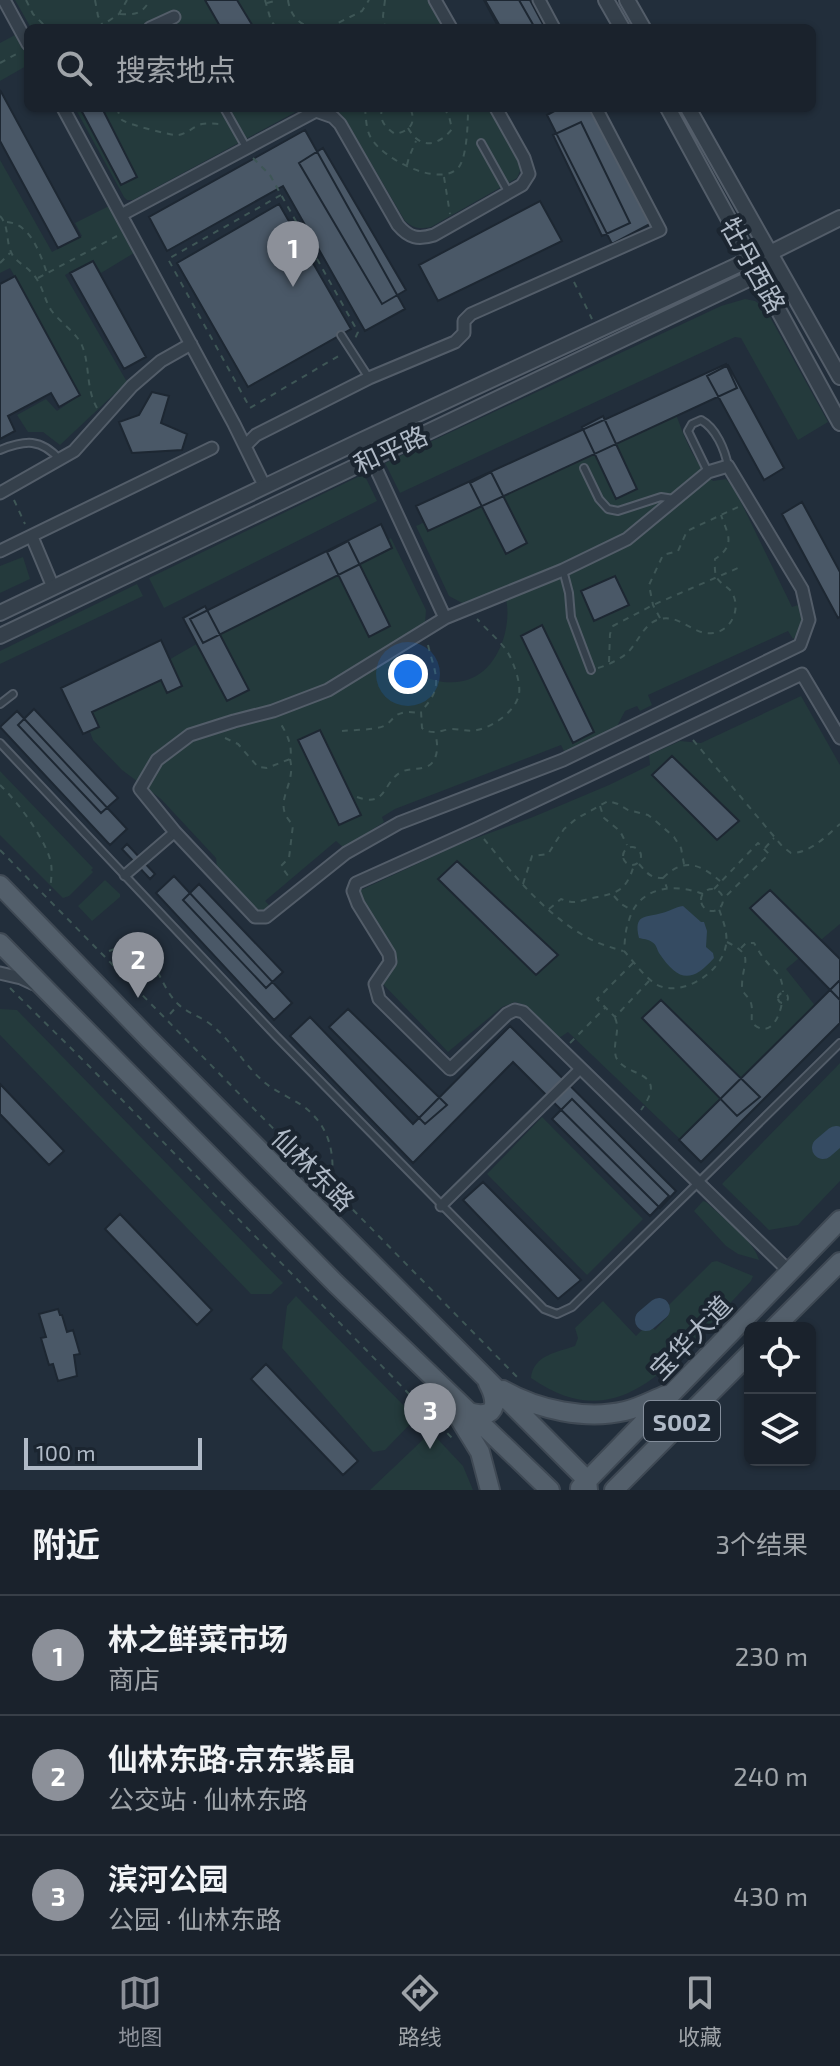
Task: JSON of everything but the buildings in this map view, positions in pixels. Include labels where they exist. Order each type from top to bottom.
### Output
[{"type":"main road","name":"仙林东路","points":[[0,885],[486,1380],[584,1487]]},
{"type":"main road","points":[[0,943],[335,1283],[550,1490]]},
{"type":"main road","name":"宝华大道","points":[[584,1487],[840,1220]]},
{"type":"main road","points":[[780,1322],[840,1262]]},
{"type":"main road","name":"宝华大道","points":[[614,1490],[744,1359]]},
{"type":"main road","points":[[486,1380],[521,1400],[591,1414],[626,1411],[673,1392]]},
{"type":"main road","points":[[468,1412],[484,1416],[494,1408],[494,1393],[486,1380]]},
{"type":"main road","points":[[439,1385],[480,1452],[490,1490]]},
{"type":"street","points":[[4,0],[24,38]]},
{"type":"street","points":[[435,0],[449,24]]},
{"type":"street","points":[[539,0],[552,24]]},
{"type":"street","points":[[606,0],[620,24]]},
{"type":"street","points":[[627,0],[641,24]]},
{"type":"street","points":[[160,24],[174,17]]},
{"type":"street","points":[[65,112],[265,487]]},
{"type":"street","points":[[121,215],[314,112]]},
{"type":"street","points":[[324,112],[340,124],[398,225],[413,238],[424,239],[522,185],[529,174],[524,158],[498,112]]},
{"type":"street","points":[[245,446],[256,435],[369,378],[455,342],[464,333],[464,321],[471,314],[660,230],[598,112]]},
{"type":"street","name":"牡丹西路","points":[[670,112],[840,423]]},
{"type":"street","name":"牡丹西路","points":[[690,112],[840,377]]},
{"type":"street","name":"和平路","points":[[0,613],[840,218]]},
{"type":"street","points":[[759,274],[770,253]]},
{"type":"street","name":"和平路","points":[[0,636],[759,274]]},
{"type":"street","points":[[4,490],[74,451],[132,386],[161,361],[191,344]]},
{"type":"street","points":[[0,551],[212,448]]},
{"type":"street","points":[[371,458],[445,618]]},
{"type":"street","points":[[728,466],[802,589],[809,620],[800,645],[563,760],[399,823],[346,853],[266,917],[255,917],[175,832],[140,789],[157,760],[190,735],[273,711],[328,690],[445,618],[468,609],[563,570],[627,539],[708,472],[728,466]]},
{"type":"street","points":[[32,537],[53,587]]},
{"type":"street","points":[[790,1272],[523,1012],[515,1010],[507,1014],[450,1069],[379,999],[375,984],[390,962],[389,954],[353,891],[356,883],[802,674],[840,738]]},
{"type":"street","points":[[125,875],[175,832]]},
{"type":"street","points":[[0,973],[45,989]]},
{"type":"street","points":[[441,1206],[581,1068]]},
{"type":"lane","points":[[174,17],[178,24]]},
{"type":"lane","points":[[226,112],[246,147]]},
{"type":"lane","points":[[481,143],[509,193]]},
{"type":"lane","points":[[341,335],[369,378]]},
{"type":"lane","points":[[708,472],[688,431],[692,424],[701,420],[709,424],[728,466]]},
{"type":"lane","points":[[0,450],[33,442],[50,449],[60,460]]},
{"type":"lane","points":[[584,468],[599,499],[608,509],[618,511],[661,497],[674,499]]},
{"type":"lane","points":[[563,570],[571,617],[591,670]]},
{"type":"lane","points":[[0,704],[13,694]]},
{"type":"lane","points":[[0,743],[441,1206],[544,1309],[557,1314],[572,1307],[840,1043]]},
{"type":"path","points":[[26,0],[43,24]]},
{"type":"path","points":[[95,0],[103,24]]},
{"type":"path","points":[[106,24],[119,14],[127,0]]},
{"type":"path","points":[[119,14],[134,15],[144,10],[150,0]]},
{"type":"path","points":[[274,24],[265,2],[278,0]]},
{"type":"path","points":[[288,0],[294,17],[303,24]]},
{"type":"path","points":[[336,24],[362,11],[369,0]]},
{"type":"path","points":[[377,0],[384,1],[384,24]]},
{"type":"path","points":[[0,63],[24,48]]},
{"type":"path","points":[[119,112],[128,124],[168,135],[183,134],[202,124],[233,125]]},
{"type":"path","points":[[366,112],[369,136],[377,147],[407,166],[444,176],[459,167],[464,158],[468,112]]},
{"type":"path","points":[[381,112],[385,127],[395,134],[405,132],[412,124],[412,112]]},
{"type":"path","points":[[408,128],[416,140],[422,142],[444,139],[452,129],[446,112]]},
{"type":"path","points":[[407,166],[416,140]]},
{"type":"path","points":[[246,147],[270,175],[358,332],[351,349],[250,408],[168,259],[281,195]]},
{"type":"path","points":[[444,176],[454,224]]},
{"type":"path","points":[[0,216],[6,222],[11,252],[18,263],[31,271],[43,287],[52,311],[79,340],[94,405],[104,419]]},
{"type":"path","points":[[6,222],[24,229],[37,247],[47,273]]},
{"type":"path","points":[[36,279],[129,229]]},
{"type":"path","points":[[0,263],[11,252]]},
{"type":"path","points":[[568,271],[592,319]]},
{"type":"path","points":[[4,490],[32,537]]},
{"type":"path","points":[[660,619],[649,585],[663,555],[678,551],[687,531],[749,502]]},
{"type":"path","points":[[591,670],[609,664],[628,652],[649,625],[660,619],[678,619],[694,630],[707,634],[726,629],[735,607],[729,589],[716,577],[715,559],[728,547],[729,541],[721,515]]},
{"type":"path","points":[[609,664],[613,626],[738,568]]},
{"type":"path","points":[[425,632],[436,688],[420,713],[422,728],[435,733],[453,729],[477,730],[492,725],[506,714],[519,694],[518,681],[508,653],[468,609]]},
{"type":"path","points":[[273,711],[290,744],[292,768],[283,800],[285,817],[293,825],[289,858],[281,866],[301,889]]},
{"type":"path","points":[[342,731],[379,728],[401,712],[420,713]]},
{"type":"path","points":[[221,725],[224,737],[238,744],[258,767],[267,768],[290,759]]},
{"type":"path","points":[[684,730],[791,853],[802,853],[840,824]]},
{"type":"path","points":[[357,797],[368,801],[378,798],[397,774],[432,763],[437,749],[435,733]]},
{"type":"path","points":[[0,785],[38,836],[49,858],[50,891]]},
{"type":"path","points":[[523,884],[532,856],[548,854],[564,829],[608,801],[648,815],[674,837],[681,848],[684,864]]},
{"type":"path","points":[[600,805],[604,818],[620,831],[629,847]]},
{"type":"path","points":[[476,829],[548,909],[586,936],[624,951],[651,980],[664,987],[691,984],[709,975],[724,955],[726,928],[719,909],[723,899],[769,854],[758,843],[714,889],[703,894],[704,909],[719,909]]},
{"type":"path","points":[[764,849],[775,837]]},
{"type":"path","points":[[629,847],[639,849],[639,863],[634,865],[625,861],[625,851],[629,847]]},
{"type":"path","points":[[0,850],[522,1383]]},
{"type":"path","points":[[639,863],[654,878],[663,878],[684,864],[706,869],[721,881]]},
{"type":"path","points":[[548,909],[561,899],[572,903],[613,895],[624,886],[634,865]]},
{"type":"path","points":[[663,878],[667,888]]},
{"type":"path","points":[[624,951],[633,910],[641,900],[650,894],[677,887],[703,894]]},
{"type":"path","points":[[714,889],[723,899]]},
{"type":"path","points":[[613,895],[633,910]]},
{"type":"path","points":[[727,942],[740,949],[746,959],[742,985],[751,1001],[752,1023],[763,1029],[772,1026],[780,1014],[782,1003],[787,1000],[781,977],[754,943],[746,943],[740,949]]},
{"type":"path","points":[[109,951],[128,946],[149,958],[163,985],[179,1004],[217,1029],[262,1080],[315,1117],[331,1147],[332,1180]]},
{"type":"path","points":[[633,1118],[644,1107],[650,1086],[644,1076],[620,1064],[615,1046],[618,1024],[597,999],[634,962]]},
{"type":"path","points":[[615,1017],[651,980]]},
{"type":"path","points":[[6,985],[155,1133],[462,1449]]},
{"type":"path","points":[[782,1003],[777,999],[783,992]]},
{"type":"path","points":[[170,1014],[179,1004]]},
{"type":"path","points":[[563,1050],[606,1008]]},
{"type":"green space","points":[[15,0],[431,0],[445,24],[29,24]]},
{"type":"green space","points":[[15,35],[24,50],[24,67],[0,81],[0,43]]},
{"type":"green space","points":[[77,112],[296,112],[133,200],[124,197]]},
{"type":"green space","points":[[338,112],[494,112],[523,164],[517,178],[431,227],[414,227],[405,221]]},
{"type":"green space","points":[[0,160],[52,252],[82,236],[75,223],[109,206],[134,253],[101,273],[93,260],[65,275],[127,382],[60,445],[43,432],[28,432],[17,415],[46,399],[57,411],[80,395],[10,268],[0,273]]},
{"type":"green space","points":[[745,299],[765,308],[828,422],[798,440],[741,338],[735,337],[400,493],[385,463],[721,306]]},
{"type":"green space","points":[[674,409],[699,465],[713,481],[726,479],[735,490],[792,607],[801,604],[803,623],[793,639],[788,631],[648,695],[652,705],[640,711],[637,706],[625,711],[614,732],[565,753],[561,745],[395,809],[382,817],[384,822],[344,848],[336,841],[265,901],[271,907],[264,912],[256,910],[217,867],[216,858],[161,799],[122,770],[93,740],[82,710],[391,538],[426,610],[425,624],[390,647],[405,665],[426,677],[449,682],[472,678],[491,663],[503,639],[507,613],[503,589],[466,605],[449,596],[416,526]]},
{"type":"green space","points":[[364,474],[377,501],[164,608],[149,578]]},
{"type":"green space","points":[[23,557],[30,579],[0,593],[0,566]]},
{"type":"green space","points":[[137,584],[143,596],[0,664],[0,651]]},
{"type":"green space","points":[[801,696],[840,765],[840,924],[786,969],[817,1008],[682,1141],[568,1032],[559,1038],[525,1005],[515,1002],[502,1007],[448,1052],[382,983],[394,966],[393,955],[360,896],[361,890],[460,844],[609,785],[650,765],[649,755],[680,741],[701,743]]},
{"type":"green space","points":[[0,771],[93,868],[93,872],[69,896],[63,898],[0,835]]},
{"type":"green space","points":[[105,880],[120,897],[92,921],[78,906]]},
{"type":"green space","points":[[0,1009],[17,1010],[283,1283],[271,1294],[251,1294],[0,1035]]},
{"type":"green space","points":[[840,1063],[840,1181],[798,1225],[769,1230],[722,1184]]},
{"type":"green space","points":[[542,1117],[643,1219],[587,1275],[487,1174]]},
{"type":"green space","points":[[703,1201],[751,1244],[759,1260],[738,1254],[726,1246],[694,1211]]},
{"type":"green space","points":[[717,1261],[753,1276],[751,1281],[677,1358],[640,1387],[621,1396],[600,1400],[579,1399],[556,1392],[531,1378],[541,1359],[575,1346],[578,1338],[575,1328],[603,1301],[636,1336],[648,1324],[655,1330],[668,1316],[663,1311],[712,1262]]},
{"type":"green space","points":[[296,1296],[416,1418],[385,1450],[373,1452],[282,1348],[287,1306]]},
{"type":"green space","points":[[431,1432],[463,1466],[473,1490],[370,1490]]},
{"type":"water","points":[[683,906],[704,922],[706,947],[714,958],[698,972],[685,976],[672,969],[653,943],[639,938],[638,930],[642,918]]},
{"type":"waterway","points":[[823,1148],[836,1137]]},
{"type":"waterway","points":[[646,1320],[659,1309]]},
{"type":"place","name":"林之鲜菜市场","points":[[293,287]]},
{"type":"place","name":"仙林东路·京东紫晶","points":[[138,998]]},
{"type":"place","name":"滨河公园","points":[[430,1449]]}]
